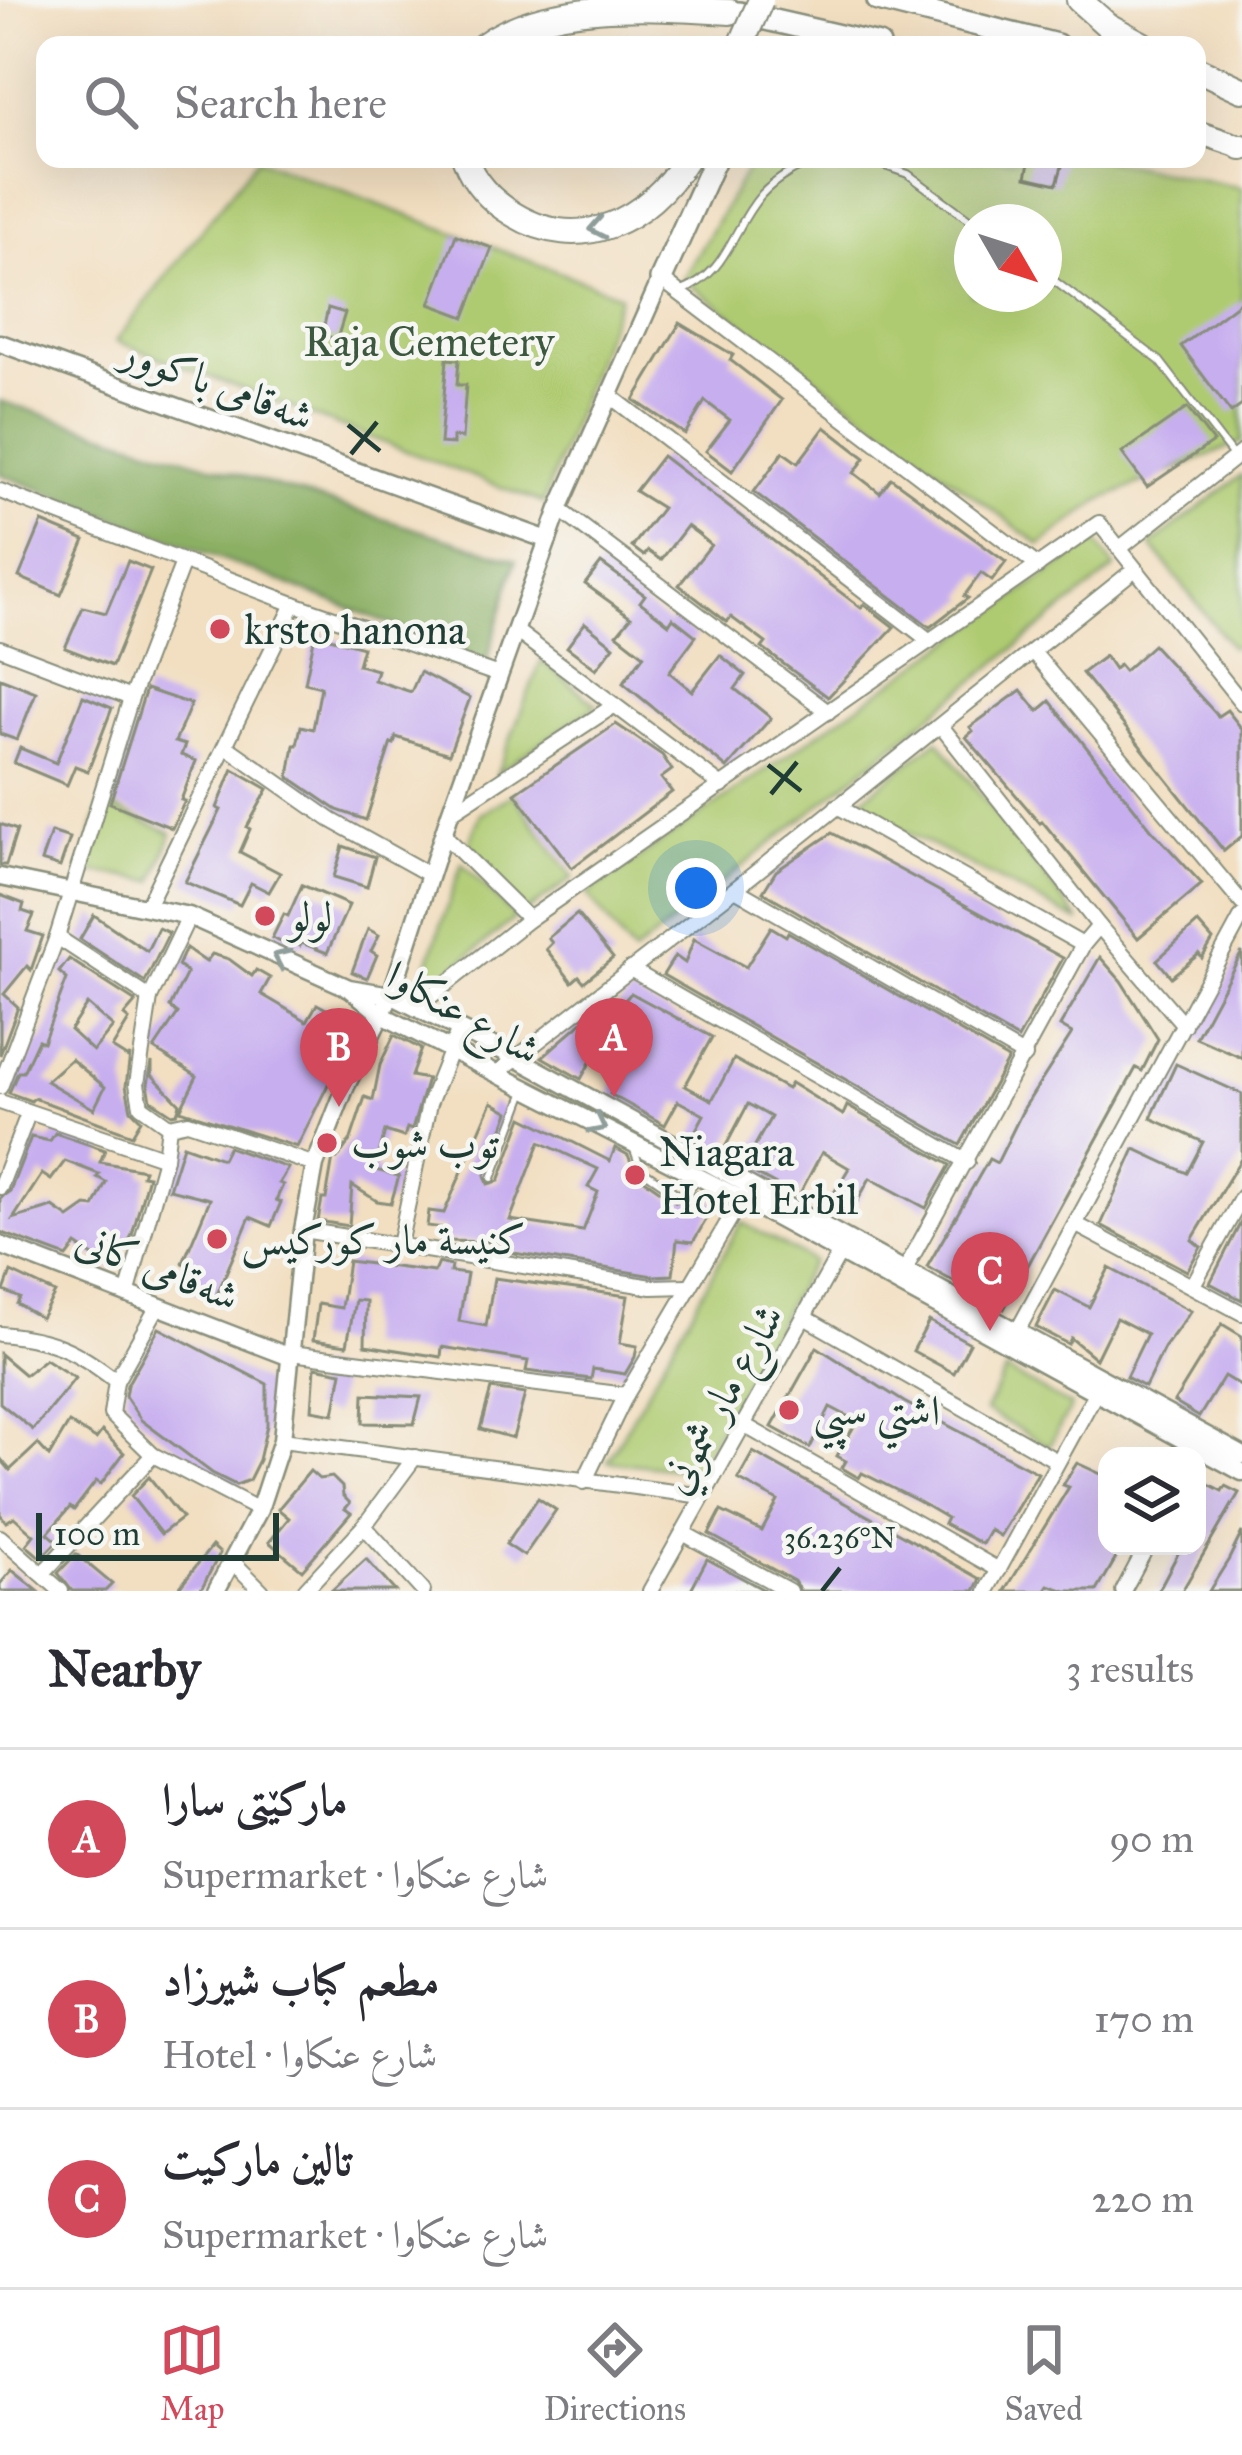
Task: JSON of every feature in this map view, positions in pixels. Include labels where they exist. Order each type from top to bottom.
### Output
[{"type":"highway","points":[[680,0],[840,36]]},
{"type":"highway","points":[[745,36],[761,0]]},
{"type":"highway","points":[[878,0],[1021,36]]},
{"type":"highway","points":[[1079,0],[1127,36]]},
{"type":"highway","points":[[494,36],[510,22],[552,5],[579,2],[730,11]]},
{"type":"highway","points":[[1206,74],[1242,92]]},
{"type":"highway","points":[[1206,84],[1242,92]]},
{"type":"highway","points":[[1206,135],[1242,147]]},
{"type":"highway","points":[[470,168],[488,196],[516,216],[548,230],[584,232],[635,215],[680,168]]},
{"type":"highway","points":[[669,286],[713,168]]},
{"type":"street","points":[[216,1591],[259,1510],[282,1440],[303,1230],[315,1165],[346,1086],[392,995],[450,814],[560,509],[609,395],[669,286],[1038,566]]},
{"type":"street","name":"شەقامی باکوور","points":[[0,343],[548,540]]},
{"type":"street","points":[[609,395],[930,641]]},
{"type":"street","points":[[1120,548],[1238,455]]},
{"type":"street","points":[[0,491],[294,604],[499,675]]},
{"type":"street","points":[[560,509],[827,712]]},
{"type":"street","points":[[416,1008],[529,919],[1099,523],[1242,703]]},
{"type":"street","points":[[0,1087],[57,937],[131,698],[183,562]]},
{"type":"street","points":[[497,1073],[1135,569]]},
{"type":"street","points":[[148,906],[294,604]]},
{"type":"street","points":[[516,631],[722,785]]},
{"type":"street","points":[[0,648],[131,698]]},
{"type":"street","points":[[1033,652],[1242,903]]},
{"type":"street","points":[[450,814],[615,705]]},
{"type":"street","points":[[941,726],[1099,926],[1184,1024]]},
{"type":"street","points":[[227,747],[331,820],[430,875]]},
{"type":"street","points":[[837,806],[1083,945]]},
{"type":"street","points":[[444,835],[529,919]]},
{"type":"street","name":"شارع عنكاوا","points":[[0,877],[189,916],[349,988],[392,995],[515,1057],[746,1192],[1101,1384],[1242,1472]]},
{"type":"street","points":[[735,889],[1025,1056]]},
{"type":"street","points":[[189,916],[150,998],[137,1084],[141,1106],[169,1126],[188,1122],[315,1165]]},
{"type":"street","points":[[1014,1337],[1242,916]]},
{"type":"street","points":[[902,1276],[1083,945],[1099,926]]},
{"type":"street","points":[[57,937],[150,998]]},
{"type":"street","points":[[630,969],[967,1162]]},
{"type":"street","name":"شارع عنكاوا","points":[[349,988],[382,1015],[698,1176],[746,1192]]},
{"type":"street","points":[[399,1245],[429,1104],[459,1029]]},
{"type":"street","points":[[0,1102],[165,1158]]},
{"type":"street","points":[[0,1187],[28,1114]]},
{"type":"street","points":[[128,1294],[165,1158],[169,1126]]},
{"type":"street","points":[[584,1482],[626,1395],[746,1192]]},
{"type":"street","points":[[1192,1285],[1242,1196]]},
{"type":"street","points":[[1077,1226],[1242,1313]]},
{"type":"street","points":[[303,1230],[652,1287],[688,1286]]},
{"type":"street","name":"شەقامی کانی","points":[[0,1245],[291,1355]]},
{"type":"street","name":"شارع مار شموني","points":[[650,1591],[844,1245]]},
{"type":"street","points":[[158,1306],[116,1381],[110,1414],[153,1455],[259,1510]]},
{"type":"street","points":[[804,1317],[1057,1461]]},
{"type":"street","points":[[0,1334],[46,1338],[116,1381]]},
{"type":"street","points":[[291,1355],[626,1395]]},
{"type":"street","points":[[987,1591],[1101,1384]]},
{"type":"street","points":[[742,1424],[999,1570]]},
{"type":"street","points":[[282,1440],[703,1496]]},
{"type":"street","name":"شارع عنكاوا","points":[[1199,1446],[1242,1455]]},
{"type":"street","points":[[42,1574],[153,1455]]},
{"type":"street","points":[[304,1591],[364,1526],[415,1457]]},
{"type":"street","points":[[364,1526],[423,1591]]},
{"type":"street","points":[[683,1533],[789,1591]]},
{"type":"street","points":[[0,1537],[61,1591]]},
{"type":"street","points":[[1123,1591],[1142,1555]]},
{"type":"street","points":[[232,1561],[262,1591]]},
{"type":"lane","points":[[669,286],[699,284],[716,270],[761,195],[797,168]]},
{"type":"lane","points":[[891,168],[908,174],[954,208]]},
{"type":"lane","points":[[1062,287],[1160,361],[1238,455]]},
{"type":"lane","points":[[492,1178],[526,1088]]},
{"type":"green space","name":"Raja Cemetery","points":[[250,168],[281,168],[620,295],[543,503],[116,341]]},
{"type":"green space","points":[[748,168],[1145,168],[1242,188],[1242,442],[1100,500],[1040,545],[683,279]]},
{"type":"green space","points":[[0,401],[516,560],[487,661],[0,474]]},
{"type":"green space","points":[[1242,475],[1242,646],[1231,647],[1151,545]]},
{"type":"green space","points":[[1096,541],[1115,568],[633,954],[587,894]]},
{"type":"green space","points":[[541,661],[597,705],[497,773]]},
{"type":"green space","points":[[938,740],[1080,922],[854,805]]},
{"type":"green space","points":[[513,794],[573,878],[523,914],[469,844],[480,815]]},
{"type":"green space","points":[[102,803],[172,833],[154,881],[81,870]]},
{"type":"green space","points":[[462,863],[515,918],[434,984],[421,985]]},
{"type":"green space","points":[[741,1222],[812,1261],[695,1471],[608,1461]]},
{"type":"green space","points":[[1006,1371],[1071,1406],[1049,1446],[985,1411]]},
{"type":"building","points":[[1028,168],[1062,168],[1057,184],[1026,177]]},
{"type":"building","points":[[456,235],[492,248],[465,317],[430,304]]},
{"type":"building","points":[[1242,300],[1242,405],[1231,413],[1181,346]]},
{"type":"building","points":[[328,308],[345,313],[337,339],[322,335]]},
{"type":"building","points":[[680,323],[733,355],[730,360],[782,400],[732,471],[706,451],[730,420],[705,401],[685,434],[634,400]]},
{"type":"building","points":[[447,359],[459,360],[457,385],[466,385],[462,438],[453,437],[453,444],[440,443]]},
{"type":"building","points":[[1187,408],[1213,442],[1147,487],[1122,453]]},
{"type":"building","points":[[825,427],[865,458],[854,473],[880,493],[891,478],[1006,562],[992,581],[981,573],[964,596],[968,598],[930,627],[754,492],[783,452],[798,463]]},
{"type":"building","points":[[662,456],[861,608],[864,604],[894,627],[828,697],[762,648],[766,643],[731,617],[727,622],[679,585],[711,545],[698,534],[687,526],[661,560],[632,547],[662,508],[635,491]]},
{"type":"building","points":[[42,522],[85,540],[61,595],[19,577]]},
{"type":"building","points":[[128,561],[151,570],[112,666],[65,648],[83,607],[106,613]]},
{"type":"building","points":[[601,563],[645,595],[640,602],[669,624],[673,618],[696,636],[669,672],[692,691],[720,655],[745,675],[735,689],[771,718],[727,768],[623,683],[644,655],[617,634],[631,617],[585,584]]},
{"type":"building","points":[[585,623],[614,646],[596,669],[567,647]]},
{"type":"building","points":[[315,634],[363,647],[358,665],[377,670],[374,680],[411,692],[420,672],[470,698],[449,754],[396,737],[366,820],[337,810],[289,777],[301,726],[313,729],[321,687],[305,683]]},
{"type":"building","points":[[1153,645],[1218,716],[1227,710],[1242,729],[1242,836],[1224,851],[1082,673],[1105,656],[1114,669],[1119,665],[1124,671]]},
{"type":"building","points":[[0,678],[36,692],[17,740],[0,734]]},
{"type":"building","points":[[146,689],[191,704],[175,742],[185,745],[181,755],[196,761],[172,828],[110,803]]},
{"type":"building","points":[[1021,690],[1038,711],[1050,701],[1151,829],[1202,884],[1138,938],[966,737],[973,731],[970,727]]},
{"type":"building","points":[[83,696],[112,708],[88,771],[75,766],[67,785],[14,763],[20,748],[56,763]]},
{"type":"building","points":[[616,724],[662,755],[672,770],[661,778],[672,792],[572,868],[515,793]]},
{"type":"building","points":[[233,769],[268,789],[247,827],[240,852],[280,873],[269,892],[251,883],[240,905],[185,882],[221,810],[217,808]]},
{"type":"building","points":[[0,824],[17,830],[6,865],[0,865]]},
{"type":"building","points":[[51,832],[70,838],[60,867],[41,861]]},
{"type":"building","points":[[832,833],[1063,958],[1018,1039],[763,892],[776,871]]},
{"type":"building","points":[[343,846],[375,857],[367,887],[334,877]]},
{"type":"building","points":[[302,885],[349,905],[327,953],[272,938]]},
{"type":"building","points":[[0,895],[24,904],[22,911],[34,915],[27,931],[43,936],[31,970],[27,966],[4,994],[18,1007],[0,1055]]},
{"type":"building","points":[[577,914],[613,958],[584,982],[579,976],[572,982],[546,949],[552,943],[548,938]]},
{"type":"building","points":[[94,915],[147,951],[158,928],[169,933],[145,982],[80,939]]},
{"type":"building","points":[[1198,923],[1213,940],[1202,958],[1199,954],[1171,977],[1157,960]]},
{"type":"building","points":[[771,927],[786,936],[788,932],[1008,1059],[960,1145],[663,975],[675,956],[685,963],[694,939],[746,967]]},
{"type":"building","points":[[368,929],[379,935],[367,978],[352,972]]},
{"type":"building","points":[[186,948],[206,962],[212,954],[229,959],[252,976],[256,970],[270,978],[261,994],[307,1021],[317,1004],[357,1026],[297,1147],[180,1110],[197,1076],[154,1049],[178,1013],[170,1007],[187,973],[178,966]]},
{"type":"building","points":[[1242,952],[1242,1058],[1196,1038]]},
{"type":"building","points":[[1100,957],[1158,1039],[1142,1071],[1136,1068],[1004,1309],[927,1267],[989,1159],[997,1163],[1024,1108],[1072,1033],[1060,1026]]},
{"type":"building","points":[[69,959],[136,1002],[124,1016],[129,1020],[112,1048],[130,1055],[126,1086],[131,1110],[141,1120],[132,1135],[9,1093],[38,1040],[43,1042],[67,979],[59,972]],"holes":[[[87,1004],[113,1027],[93,1051],[70,1030]],[[71,1059],[105,1087],[94,1109],[46,1081]]]},
{"type":"building","points":[[631,993],[712,1037],[685,1086],[712,1100],[734,1059],[787,1089],[791,1083],[843,1115],[847,1106],[950,1165],[926,1208],[870,1178],[851,1213],[829,1201],[849,1168],[822,1152],[798,1197],[743,1167],[771,1117],[748,1104],[721,1155],[691,1139],[704,1115],[678,1101],[665,1125],[610,1094],[634,1048],[600,1029]]},
{"type":"building","points":[[582,1022],[605,1035],[581,1079],[542,1057]]},
{"type":"building","points":[[394,1035],[421,1049],[411,1076],[427,1079],[412,1130],[407,1128],[404,1137],[385,1131],[375,1170],[399,1176],[391,1203],[377,1201],[352,1185],[349,1226],[318,1221],[333,1158],[351,1139],[365,1097],[373,1100],[380,1065]]},
{"type":"building","points":[[152,1062],[152,1075],[180,1104],[177,1113],[151,1100]]},
{"type":"building","points":[[1176,1064],[1242,1094],[1242,1157],[1192,1240],[1201,1247],[1187,1271],[1101,1225],[1135,1149],[1187,1173],[1203,1142],[1151,1118]]},
{"type":"building","points":[[492,1102],[509,1112],[485,1175],[488,1184],[499,1181],[523,1117],[610,1161],[615,1148],[628,1155],[636,1174],[676,1202],[697,1192],[716,1203],[693,1242],[677,1240],[673,1275],[653,1276],[502,1251],[503,1242],[441,1241],[444,1228],[427,1226],[429,1211],[444,1213]],"holes":[[[540,1142],[598,1169],[588,1187],[598,1192],[583,1231],[510,1220]]]},
{"type":"building","points":[[55,1133],[105,1150],[100,1162],[144,1170],[142,1175],[148,1176],[132,1235],[113,1269],[76,1245],[67,1257],[0,1232],[0,1198],[10,1191],[31,1137],[50,1141]],"holes":[[[65,1161],[99,1174],[106,1182],[94,1207],[86,1206],[69,1218],[53,1207],[13,1219],[42,1174],[51,1180]]]},
{"type":"building","points":[[183,1145],[222,1159],[228,1147],[288,1168],[279,1183],[283,1185],[276,1200],[281,1202],[271,1226],[250,1217],[215,1299],[190,1289],[198,1269],[183,1263],[210,1199],[169,1189]]},
{"type":"building","points":[[1242,1220],[1242,1300],[1210,1283]]},
{"type":"building","points":[[348,1261],[434,1272],[438,1263],[451,1266],[450,1272],[467,1274],[459,1321],[486,1326],[494,1278],[628,1296],[620,1343],[637,1346],[635,1357],[625,1374],[593,1369],[591,1379],[526,1371],[528,1361],[442,1347],[441,1357],[365,1345],[366,1301],[355,1300],[347,1345],[313,1340],[318,1304],[341,1308]]},
{"type":"building","points":[[1109,1268],[1191,1311],[1164,1348],[1145,1387],[1126,1377],[1147,1334],[1116,1318],[1096,1359],[1071,1338],[1068,1344],[1036,1327],[1055,1290],[1089,1307]]},
{"type":"building","points":[[11,1272],[55,1293],[41,1318],[17,1304],[20,1298],[4,1291]]},
{"type":"building","points":[[929,1321],[970,1343],[954,1373],[913,1351]]},
{"type":"building","points":[[1222,1324],[1242,1336],[1242,1387],[1224,1376],[1199,1417],[1174,1402]]},
{"type":"building","points":[[159,1328],[267,1384],[267,1425],[249,1480],[236,1485],[212,1473],[141,1420],[125,1396]]},
{"type":"building","points":[[817,1347],[904,1402],[1038,1473],[1000,1536],[990,1530],[982,1544],[944,1524],[947,1518],[918,1501],[842,1468],[846,1461],[837,1456],[857,1421],[830,1407],[810,1448],[772,1427]]},
{"type":"building","points":[[0,1354],[25,1375],[45,1359],[75,1378],[33,1430],[0,1403]]},
{"type":"building","points":[[315,1367],[342,1372],[334,1414],[312,1410]]},
{"type":"building","points":[[491,1389],[525,1394],[513,1438],[480,1429]]},
{"type":"building","points":[[364,1394],[421,1397],[414,1424],[363,1423]]},
{"type":"building","points":[[69,1423],[96,1439],[102,1431],[124,1453],[101,1484],[96,1481],[48,1533],[57,1541],[41,1558],[26,1545],[34,1535],[14,1517],[6,1522],[0,1514],[0,1458],[10,1470],[38,1444],[49,1456]]},
{"type":"building","points":[[753,1452],[981,1579],[975,1591],[800,1591],[794,1581],[709,1534],[721,1511],[762,1531],[778,1501],[738,1479]]},
{"type":"building","points":[[1077,1463],[1098,1473],[1098,1555],[1118,1555],[1097,1591],[1066,1591],[1049,1585],[1045,1591],[1005,1591],[1069,1487],[1063,1485]]},
{"type":"building","points":[[310,1471],[319,1479],[332,1477],[342,1487],[350,1503],[345,1509],[351,1513],[302,1570],[269,1542],[289,1518],[278,1509]]},
{"type":"building","points":[[149,1477],[182,1518],[161,1534],[131,1496]]},
{"type":"building","points":[[1206,1485],[1239,1493],[1206,1550]]},
{"type":"building","points":[[538,1498],[556,1510],[524,1556],[506,1544]]},
{"type":"building","points":[[1242,1532],[1242,1591],[1209,1591],[1229,1559]]},
{"type":"building","points":[[212,1546],[220,1553],[200,1591],[176,1591]]},
{"type":"building","points":[[76,1554],[112,1584],[105,1591],[72,1591],[58,1573]]},
{"type":"building","points":[[1177,1555],[1203,1555],[1182,1591],[1158,1591]]},
{"type":"building","points":[[366,1559],[395,1591],[331,1591]]},
{"type":"building","points":[[707,1559],[766,1591],[690,1591]]},
{"type":"building","points":[[12,1570],[38,1591],[0,1591]]},
{"type":"place","name":"krsto hanona","points":[[220,629]]},
{"type":"place","name":"لولو","points":[[265,916]]},
{"type":"place","name":"مارکێتی سارا","points":[[614,1097]]},
{"type":"place","name":"مطعم كباب شيرزاد","points":[[339,1107]]},
{"type":"place","name":"توب شوب","points":[[327,1143]]},
{"type":"place","name":"Niagara Hotel Erbil","points":[[635,1175]]},
{"type":"place","name":"كنيسة مار كوركيس","points":[[217,1239]]},
{"type":"place","name":"تالين ماركيت","points":[[990,1331]]},
{"type":"place","name":"اشتي سپي","points":[[789,1410]]}]
